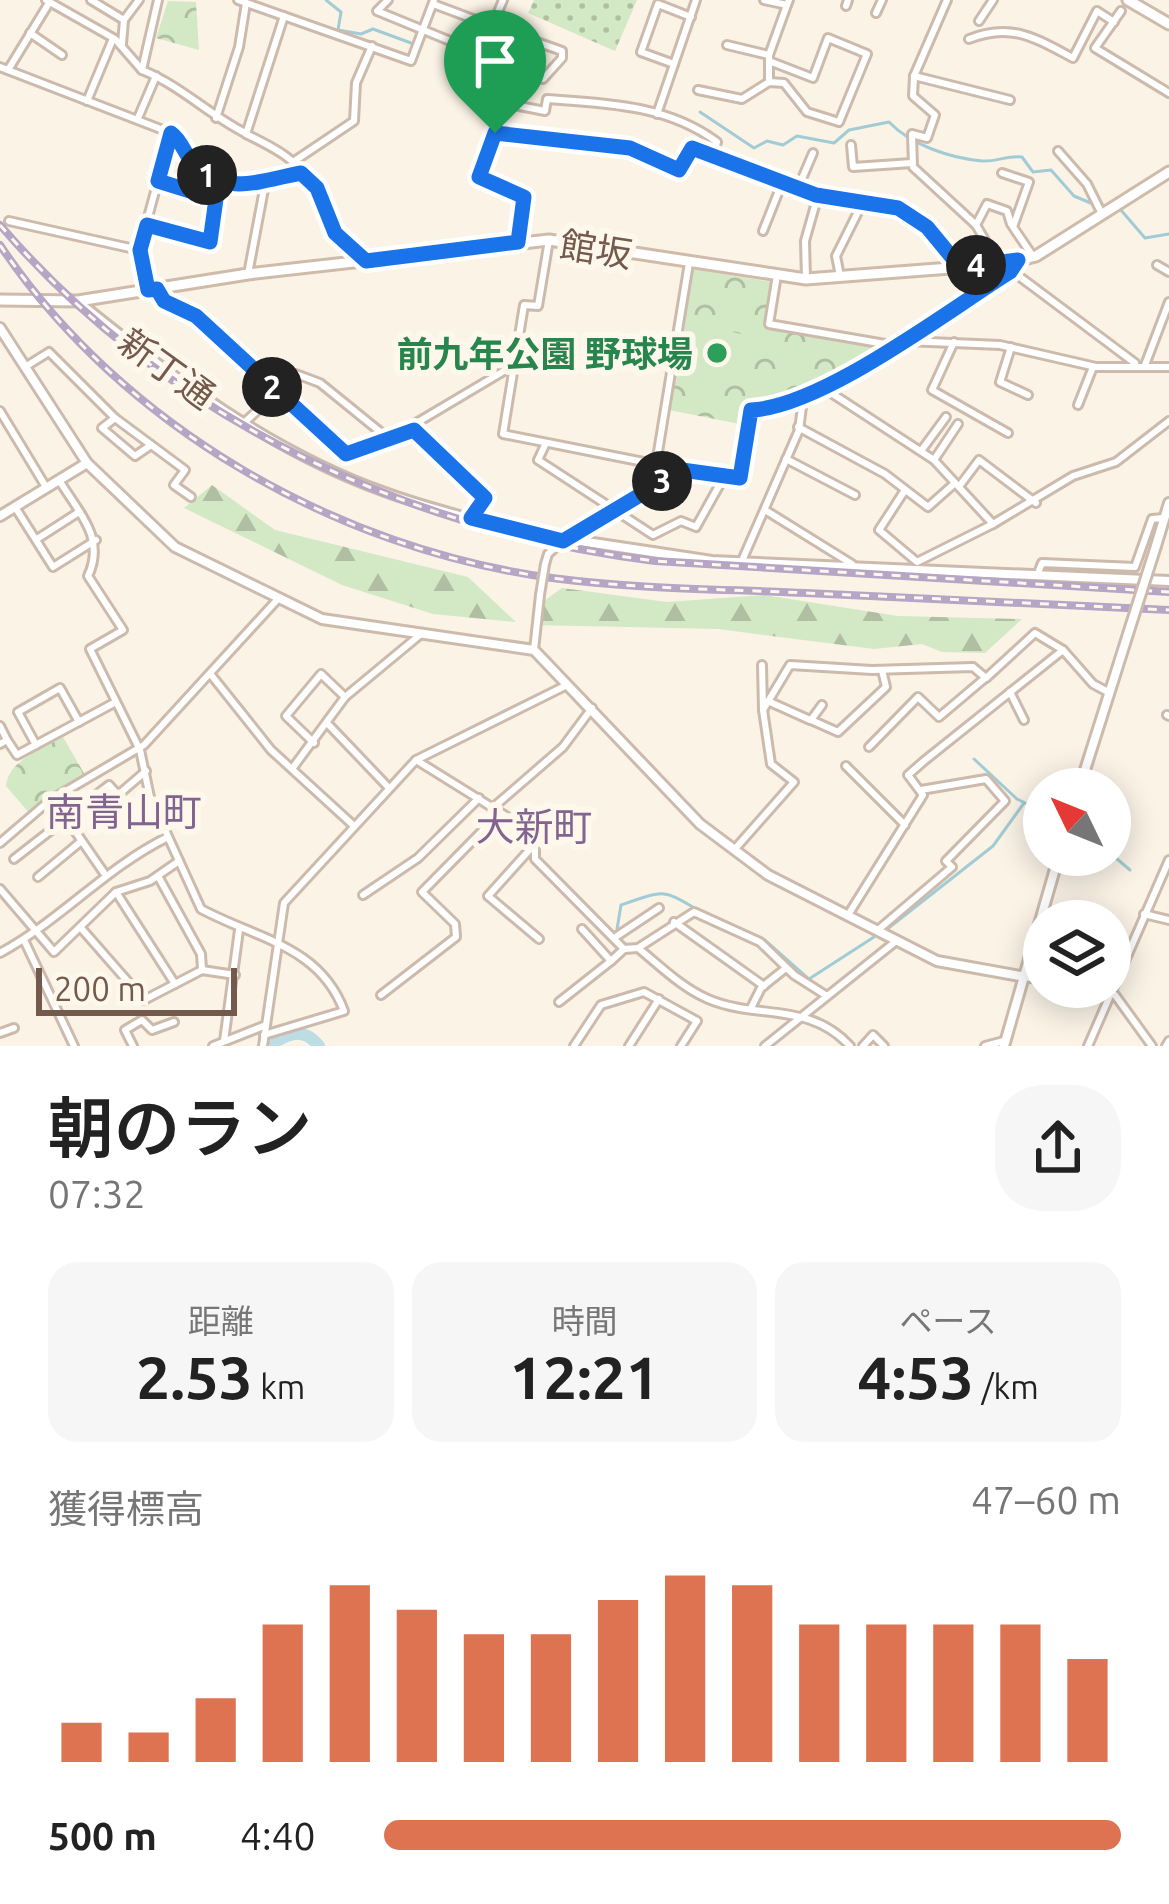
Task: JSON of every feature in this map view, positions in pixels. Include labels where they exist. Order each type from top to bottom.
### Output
[{"type":"main road","points":[[1128,0],[1169,24]]},
{"type":"main road","name":"館坂","points":[[0,300],[78,301],[248,274],[549,240],[806,279],[999,264],[1034,256],[1169,172]]},
{"type":"street","points":[[91,0],[128,24],[122,45]]},
{"type":"street","points":[[124,20],[139,0]]},
{"type":"street","points":[[142,70],[158,0]]},
{"type":"street","points":[[216,118],[239,47],[242,1],[411,61],[423,29],[433,2],[562,51],[543,79],[511,66],[423,29],[377,10],[388,0]]},
{"type":"street","points":[[492,26],[502,0]]},
{"type":"street","points":[[657,114],[696,0]]},
{"type":"street","points":[[764,0],[788,3],[769,58],[769,82]]},
{"type":"street","points":[[876,13],[882,0]]},
{"type":"street","points":[[947,0],[914,76],[913,96],[935,115],[927,138],[912,134],[912,163],[976,225],[999,264]]},
{"type":"street","points":[[979,21],[993,0]]},
{"type":"street","points":[[301,173],[230,185],[211,177],[171,133],[4,69],[48,2],[122,45],[142,70],[174,83],[216,118],[292,161],[317,188],[335,233],[366,261]]},
{"type":"street","points":[[674,64],[641,52],[658,4],[691,17]]},
{"type":"street","points":[[969,39],[1007,29],[1073,58],[1092,15],[1097,11],[1114,22]]},
{"type":"street","points":[[1121,11],[1095,48],[1169,93]]},
{"type":"street","points":[[246,134],[284,16]]},
{"type":"street","points":[[30,33],[62,55]]},
{"type":"street","points":[[698,90],[742,99],[769,82],[784,83],[807,112],[838,122],[866,54],[828,38],[813,78],[727,45]]},
{"type":"street","points":[[87,101],[112,41]]},
{"type":"street","points":[[292,161],[354,121],[356,83],[372,46]]},
{"type":"street","points":[[511,66],[499,99],[504,103],[545,111],[548,100],[598,102],[657,114],[704,132],[717,142],[713,154]]},
{"type":"street","points":[[138,118],[156,76]]},
{"type":"street","points":[[914,76],[1010,100]]},
{"type":"street","points":[[171,133],[140,250],[153,289],[164,301],[196,316],[346,454],[414,430]]},
{"type":"street","points":[[518,242],[524,197],[479,177],[495,133],[630,148],[679,170],[692,148],[713,154],[818,195],[910,214],[960,267]]},
{"type":"street","points":[[851,145],[853,167],[912,163]]},
{"type":"street","points":[[1058,151],[1109,210]]},
{"type":"street","points":[[798,188],[813,154]]},
{"type":"street","points":[[1002,173],[1029,182],[1012,227]]},
{"type":"street","points":[[147,225],[210,242],[216,199],[158,181]]},
{"type":"street","points":[[248,274],[266,182]]},
{"type":"street","points":[[763,231],[782,183]]},
{"type":"street","points":[[806,279],[806,241],[818,195]]},
{"type":"street","points":[[840,276],[836,256],[864,201]]},
{"type":"street","points":[[976,225],[987,204],[1007,212],[1034,256]]},
{"type":"street","points":[[9,221],[140,250]]},
{"type":"street","points":[[549,240],[538,306],[524,305],[503,434],[545,446],[740,478],[751,410],[803,399],[825,388],[1011,271],[1018,260]]},
{"type":"street","points":[[656,464],[689,263]]},
{"type":"street","points":[[1157,266],[1169,272]]},
{"type":"street","points":[[1011,271],[1142,365]]},
{"type":"street","points":[[777,275],[769,324],[892,345]]},
{"type":"street","name":"新丁通","points":[[78,301],[180,383],[244,423],[381,491],[526,533]]},
{"type":"street","points":[[1142,365],[1169,302]]},
{"type":"street","points":[[0,328],[86,463],[176,547],[322,619],[534,650],[700,824],[768,875],[937,961],[1021,976]]},
{"type":"street","points":[[901,341],[1011,347],[1093,367],[1169,367]]},
{"type":"street","points":[[954,342],[932,390],[1008,433]]},
{"type":"street","points":[[1011,347],[1000,382],[1028,395]]},
{"type":"street","points":[[25,367],[49,352],[115,418],[185,470],[174,485],[191,497]]},
{"type":"street","points":[[471,518],[485,498],[413,425],[514,365]]},
{"type":"street","points":[[1078,405],[1093,367]]},
{"type":"street","points":[[244,423],[296,374],[320,383],[389,439]]},
{"type":"street","points":[[825,388],[934,460],[993,524]]},
{"type":"street","points":[[741,562],[786,459],[803,399]]},
{"type":"street","points":[[0,411],[46,487]]},
{"type":"street","points":[[921,451],[946,417]]},
{"type":"street","points":[[115,418],[102,428],[135,456],[152,445]]},
{"type":"street","points":[[905,490],[879,530],[917,562],[1036,502],[1073,476],[1116,462],[1169,421]]},
{"type":"street","points":[[934,460],[958,424]]},
{"type":"street","points":[[798,427],[928,507],[979,460],[1036,502]]},
{"type":"street","points":[[545,446],[538,460],[653,535]]},
{"type":"street","points":[[786,459],[855,495]]},
{"type":"street","points":[[0,516],[86,463]]},
{"type":"street","points":[[534,650],[548,554],[682,470]]},
{"type":"street","points":[[653,535],[681,521],[696,527],[724,477]]},
{"type":"street","points":[[59,480],[96,540],[98,555],[88,576],[122,630],[90,650],[138,745],[150,797],[201,909],[239,930],[306,956],[324,972],[344,1011],[264,1035]]},
{"type":"street","points":[[1085,768],[1169,502]]},
{"type":"street","points":[[15,507],[53,567],[96,540]]},
{"type":"street","points":[[765,510],[852,564]]},
{"type":"street","points":[[36,540],[79,512]]},
{"type":"street","points":[[1038,573],[1042,563],[1135,567],[1152,519],[1164,518]]},
{"type":"street","points":[[526,533],[741,562],[1169,581]]},
{"type":"street","points":[[652,551],[653,535]]},
{"type":"street","points":[[0,843],[49,801],[138,745],[277,600]]},
{"type":"street","points":[[869,747],[918,697],[939,717],[1035,633],[1063,650],[1094,684],[1108,692]]},
{"type":"street","points":[[292,770],[345,697],[421,634]]},
{"type":"street","points":[[921,790],[908,775],[1063,650]]},
{"type":"street","points":[[734,850],[794,782],[772,764],[762,665]]},
{"type":"street","points":[[763,710],[790,665],[882,670],[973,667],[986,678]]},
{"type":"street","points":[[770,702],[838,732],[886,687],[882,670]]},
{"type":"street","points":[[211,674],[292,770],[353,825]]},
{"type":"street","points":[[314,743],[286,716],[320,674],[345,697]]},
{"type":"street","points":[[263,1046],[284,903],[416,760],[570,683]]},
{"type":"street","points":[[36,746],[18,712],[60,688],[79,722]]},
{"type":"street","points":[[1010,692],[1024,720]]},
{"type":"street","points":[[0,726],[4,742],[17,755],[114,704]]},
{"type":"street","points":[[811,720],[822,705]]},
{"type":"street","points":[[381,995],[456,937],[455,924],[422,892],[497,810],[507,791],[563,747],[592,708]]},
{"type":"street","points":[[327,723],[389,788]]},
{"type":"street","points":[[416,760],[535,834],[535,859],[624,949]]},
{"type":"street","points":[[846,766],[905,825]]},
{"type":"street","points":[[14,859],[109,785],[118,795],[147,770]]},
{"type":"street","points":[[877,932],[941,879],[952,867],[946,861],[1004,801],[986,779],[921,790]]},
{"type":"street","points":[[848,916],[905,825],[921,790]]},
{"type":"street","points":[[363,895],[418,858],[479,798]]},
{"type":"street","points":[[66,818],[104,873]]},
{"type":"street","points":[[0,953],[34,933],[104,873],[168,837]]},
{"type":"street","points":[[38,877],[79,843]]},
{"type":"street","points":[[533,846],[488,896],[539,939]]},
{"type":"street","points":[[1131,943],[1169,860]]},
{"type":"street","points":[[0,889],[53,952],[116,892],[179,861]]},
{"type":"street","points":[[158,875],[201,954],[202,970]]},
{"type":"street","points":[[985,1046],[1005,1044],[1052,876]]},
{"type":"street","points":[[116,892],[175,984]]},
{"type":"street","points":[[614,938],[658,908]]},
{"type":"street","points":[[182,919],[201,909]]},
{"type":"street","points":[[560,1002],[624,949],[638,948],[694,912],[753,937],[786,968],[827,995]]},
{"type":"street","points":[[1144,914],[1169,920]]},
{"type":"street","points":[[674,922],[764,986]]},
{"type":"street","points":[[81,928],[144,1000],[202,970],[235,975]]},
{"type":"street","points":[[582,929],[610,961]]},
{"type":"street","points":[[224,1041],[239,930]]},
{"type":"street","points":[[24,940],[74,1046]]},
{"type":"street","points":[[765,1046],[895,941]]},
{"type":"street","points":[[638,948],[709,1000],[803,1014],[850,1046]]},
{"type":"street","points":[[752,1006],[764,986],[786,968]]},
{"type":"street","points":[[574,1046],[601,1005],[644,992],[697,1021],[681,1046]]},
{"type":"street","points":[[629,1046],[659,999]]},
{"type":"street","points":[[1092,1044],[1104,1008]]},
{"type":"street","points":[[1123,1008],[1152,1046]]},
{"type":"street","points":[[133,1046],[125,1030],[142,1020],[152,1030],[174,1022]]},
{"type":"street","points":[[213,1046],[266,1025]]},
{"type":"street","points":[[0,1033],[14,1028]]},
{"type":"street","points":[[863,1046],[873,1035],[884,1046]]},
{"type":"street","points":[[1138,1046],[1146,1037]]},
{"type":"green space","points":[[534,0],[637,0],[615,51],[528,13]]},
{"type":"green space","points":[[168,1],[196,2],[199,50],[156,38]]},
{"type":"green space","points":[[692,269],[772,282],[765,328],[886,346],[805,392],[750,405],[745,425],[669,410]]},
{"type":"green space","name":"前九年公園 野球場","points":[[693,324],[747,335],[739,381],[690,372]]},
{"type":"green space","points":[[212,485],[275,530],[468,577],[516,622],[433,614],[342,585],[184,508]]},
{"type":"green space","points":[[562,588],[667,602],[764,595],[898,616],[1022,619],[985,653],[942,652],[922,644],[874,649],[718,629],[534,625],[541,603]]},
{"type":"green space","points":[[63,737],[85,775],[30,814],[6,786],[8,777],[27,757]]},
{"type":"waterway","points":[[326,0],[341,12],[338,30],[361,34],[373,29],[411,43]]},
{"type":"waterway","points":[[700,112],[754,148],[767,141],[783,145],[797,136],[834,143],[849,130],[889,122],[920,144],[957,157],[987,161],[1022,157],[1033,172],[1051,170],[1074,196],[1093,204]]},
{"type":"waterway","points":[[1120,209],[1145,238],[1169,234]]},
{"type":"waterway","points":[[974,759],[1023,802]]},
{"type":"waterway","points":[[886,930],[993,846],[1023,804]]},
{"type":"waterway","points":[[617,929],[621,905],[658,894],[673,896],[705,914]]},
{"type":"waterway","points":[[730,925],[765,940],[809,979],[874,937]]},
{"type":"waterway","points":[[268,1046],[295,1034],[319,1046]]},
{"type":"railway","points":[[0,225],[66,294],[137,355],[214,408],[296,454],[382,492],[471,523],[562,546],[655,561],[1169,592]]},
{"type":"railway","points":[[0,245],[50,310],[107,370],[172,423],[241,469],[315,508],[392,539],[472,563],[584,582],[1169,610]]},
{"type":"place","name":"前九年公園 野球場","points":[[717,353]]},
{"type":"district","name":"南青山町","points":[[124,811]]},
{"type":"district","name":"大新町","points":[[534,826]]},
{"type":"route","points":[[171,133],[203,172],[230,185],[251,186],[301,173],[317,188],[335,233],[366,261],[518,242],[524,197],[479,177],[495,133],[630,148],[679,170],[692,148],[816,195],[898,208],[927,227],[960,267],[1018,260],[1010,272],[825,388],[771,409],[751,410],[740,478],[682,470],[563,541],[526,533],[471,518],[485,498],[414,430],[346,454],[196,316],[164,301],[157,289],[148,290],[140,250],[147,225],[210,242],[216,199],[158,181],[171,133]]}]
